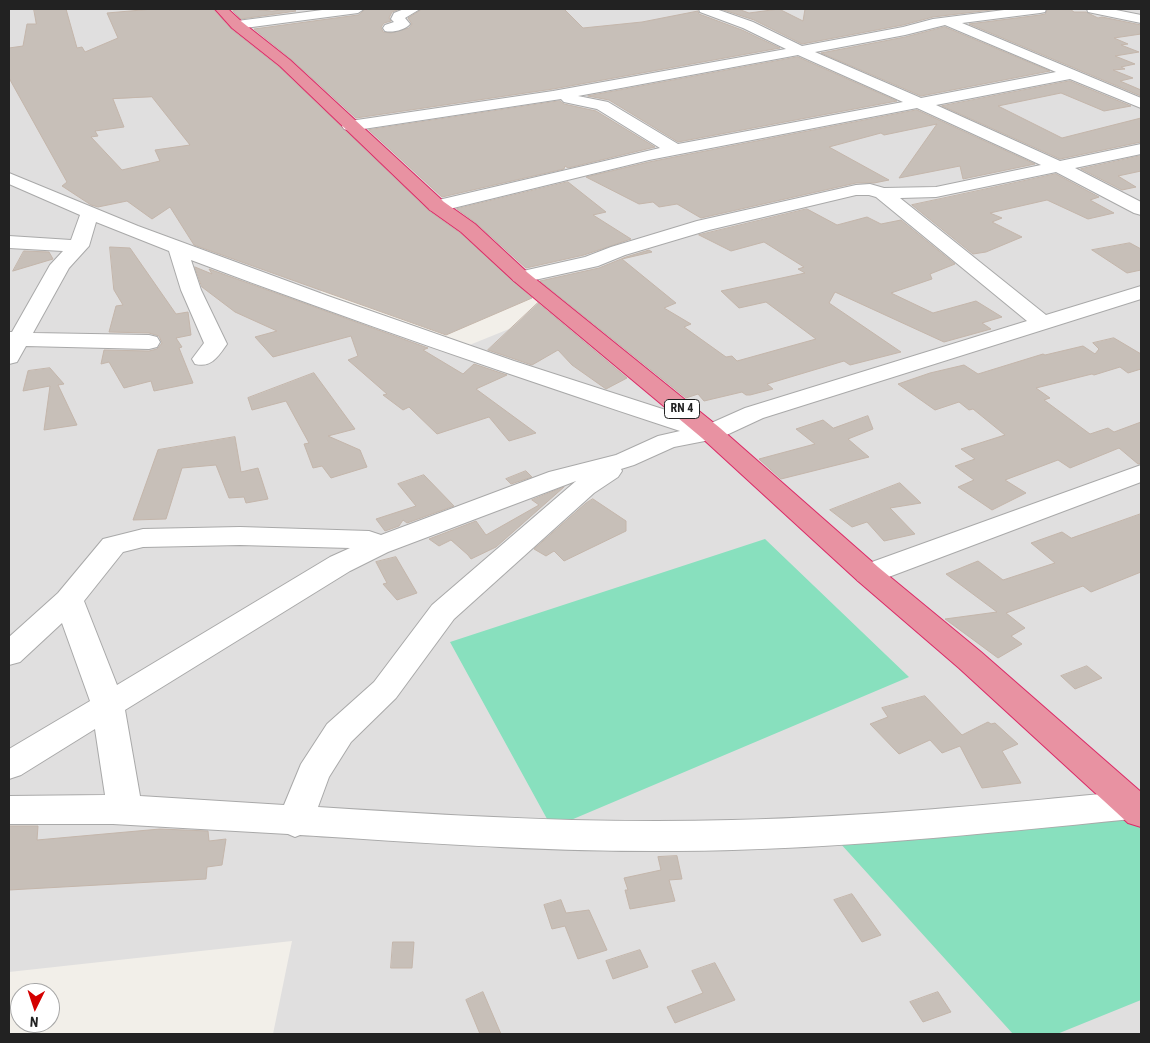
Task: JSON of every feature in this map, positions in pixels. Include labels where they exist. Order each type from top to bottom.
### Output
[{"type":"highway","name":"RN 4","points":[[229,17],[285,63],[437,206],[468,228],[521,277],[711,433],[868,574],[970,660],[1137,809]]},
{"type":"street","points":[[229,17],[358,9]]},
{"type":"street","points":[[390,28],[403,24],[398,19],[398,16],[414,9]]},
{"type":"street","points":[[705,9],[748,25],[1058,167],[1141,209]]},
{"type":"street","points":[[350,126],[553,96],[905,31],[932,23],[1040,9]]},
{"type":"street","points":[[1093,9],[1141,19]]},
{"type":"street","points":[[925,12],[1141,102]]},
{"type":"street","points":[[437,206],[675,150],[1071,74]]},
{"type":"street","points":[[553,96],[602,105],[675,150]]},
{"type":"street","points":[[882,194],[936,192],[1141,149]]},
{"type":"street","points":[[9,178],[90,212],[320,301],[506,366],[711,433]]},
{"type":"street","points":[[521,277],[591,262],[618,251],[713,223],[856,190],[870,189],[882,194],[1042,322]]},
{"type":"street","points":[[9,357],[15,339],[60,265],[79,246],[90,212]]},
{"type":"street","points":[[9,242],[79,246]]},
{"type":"street","points":[[177,246],[191,290],[216,344],[203,359]]},
{"type":"street","points":[[9,766],[340,564],[378,546],[558,478],[625,460],[667,441],[711,433],[754,413],[1141,292]]},
{"type":"street","points":[[15,339],[149,342]]},
{"type":"street","points":[[296,822],[313,774],[339,733],[384,690],[444,612],[585,487],[625,460]]},
{"type":"street","points":[[868,574],[1141,473]]},
{"type":"street","points":[[9,654],[69,600],[113,545],[143,538],[240,536],[369,540],[378,546]]},
{"type":"street","points":[[69,600],[108,704],[125,810]]},
{"type":"street","points":[[9,810],[125,810],[296,822],[554,834],[675,836],[792,834],[1137,809]]},
{"type":"shaded area","points":[[9,9],[1141,9],[1141,1034],[273,1034],[292,941],[9,972]],"holes":[[[468,229],[561,308],[467,346],[323,300],[315,268]]]},
{"type":"green space","points":[[765,539],[909,677],[552,828],[450,642]]},
{"type":"green space","points":[[1127,815],[1141,828],[1141,1000],[1057,1034],[1013,1034],[840,843]]},
{"type":"building","points":[[34,9],[66,9],[77,48],[82,47],[85,52],[118,38],[107,13],[153,9],[213,9],[231,29],[279,67],[429,211],[460,233],[532,298],[446,335],[194,245],[170,207],[152,219],[127,201],[98,207],[91,205],[62,186],[67,182],[9,78],[9,48],[23,46],[27,24],[36,24]],"holes":[[[152,97],[190,145],[155,150],[160,161],[122,170],[91,137],[98,136],[95,131],[124,127],[113,99]]]},
{"type":"building","points":[[248,9],[272,11],[293,9],[296,11],[241,19],[233,11]]},
{"type":"building","points":[[366,9],[400,9],[392,12],[389,18],[391,21],[384,23],[381,27],[383,32],[391,33],[409,28],[412,24],[408,18],[422,9],[564,9],[583,28],[642,22],[698,11],[699,14],[742,30],[780,48],[553,89],[356,118],[291,59],[254,29],[358,15]]},
{"type":"building","points":[[721,9],[738,9],[749,13],[779,9],[803,21],[805,9],[999,9],[933,17],[903,25],[802,44],[754,20]]},
{"type":"building","points":[[1048,9],[1070,9],[1074,12],[1086,12],[1098,18],[1102,17],[1141,25],[1141,34],[1114,38],[1128,44],[1121,45],[1139,52],[1115,56],[1135,64],[1121,67],[1125,69],[1113,70],[1133,78],[1120,81],[1141,90],[1141,96],[969,24],[1040,15],[1045,14]]},
{"type":"building","points":[[945,27],[1050,71],[921,96],[821,53],[905,37]]},
{"type":"building","points":[[798,57],[897,101],[678,142],[609,100],[588,96]]},
{"type":"building","points":[[1070,81],[1131,106],[1104,111],[1061,93],[998,106],[1062,138],[1141,118],[1141,142],[1060,159],[942,106]]},
{"type":"building","points":[[560,101],[564,104],[596,111],[655,147],[568,168],[565,166],[564,169],[442,197],[369,130]]},
{"type":"building","points":[[917,110],[1035,164],[963,179],[960,166],[899,178],[937,124],[884,135],[881,133],[829,147],[889,180],[874,183],[856,183],[701,218],[677,204],[659,207],[653,202],[639,204],[586,177],[649,162]]},
{"type":"building","points":[[1141,156],[1141,171],[1118,176],[1136,187],[1122,190],[1081,169]]},
{"type":"building","points":[[1056,174],[1099,197],[1090,200],[1114,213],[1088,219],[1047,200],[990,213],[1002,218],[992,222],[1022,237],[986,252],[973,254],[912,205]]},
{"type":"building","points":[[568,182],[606,212],[593,215],[631,239],[584,255],[526,268],[476,223],[457,209]]},
{"type":"building","points":[[807,209],[837,225],[867,217],[881,224],[901,220],[955,264],[930,274],[932,279],[891,293],[933,313],[976,301],[1002,317],[982,323],[991,329],[944,342],[835,292],[829,303],[901,352],[850,365],[844,361],[767,384],[773,389],[750,395],[742,392],[704,401],[698,394],[686,398],[540,281],[599,268],[626,257],[649,250],[652,252],[622,259],[676,303],[664,308],[691,324],[684,327],[726,357],[732,356],[737,361],[816,339],[766,302],[739,308],[721,291],[805,273],[798,269],[804,267],[764,242],[731,251],[699,235]]},
{"type":"building","points":[[1130,243],[1141,249],[1141,270],[1127,273],[1092,250]]},
{"type":"building","points":[[110,247],[130,248],[176,314],[188,312],[191,335],[176,338],[182,347],[179,348],[193,383],[154,391],[151,381],[124,388],[109,362],[101,364],[104,350],[149,351],[157,349],[162,343],[159,336],[149,333],[109,332],[116,306],[123,305],[114,290]]},
{"type":"building","points":[[24,251],[49,252],[53,259],[13,271]]},
{"type":"building","points":[[195,267],[212,274],[209,269],[428,348],[423,350],[463,374],[474,364],[507,375],[476,389],[536,433],[509,441],[489,417],[437,434],[409,407],[403,410],[383,395],[387,394],[348,360],[358,356],[351,336],[273,357],[255,337],[277,331],[235,312],[202,287]]},
{"type":"building","points":[[538,303],[627,378],[606,389],[572,365],[558,350],[532,365],[488,350]]},
{"type":"building","points":[[1114,338],[1141,354],[1141,369],[1128,373],[1120,367],[1036,388],[1050,398],[1044,400],[1090,434],[1108,428],[1114,432],[1141,422],[1141,463],[1138,464],[1119,448],[1070,468],[1058,460],[1005,480],[1026,493],[992,510],[958,487],[974,480],[955,466],[975,459],[961,449],[1005,435],[973,409],[969,410],[959,402],[935,410],[898,384],[930,373],[964,365],[978,374],[1043,354],[1083,346],[1095,354],[1099,349],[1093,343]]},
{"type":"building","points":[[50,368],[64,384],[58,385],[77,425],[44,430],[50,386],[23,391],[28,371]]},
{"type":"building","points":[[314,373],[355,429],[328,436],[360,450],[367,467],[331,478],[322,466],[313,468],[304,444],[309,443],[286,401],[252,410],[248,398]]},
{"type":"building","points":[[868,416],[873,429],[848,439],[869,457],[781,479],[759,459],[815,444],[796,429],[823,420],[833,428]]},
{"type":"building","points":[[235,437],[241,472],[258,468],[268,499],[246,503],[244,497],[229,498],[216,465],[182,468],[166,519],[133,520],[158,450]]},
{"type":"building","points":[[526,471],[532,477],[511,484],[506,479]]},
{"type":"building","points":[[424,475],[454,506],[407,523],[403,520],[399,526],[385,531],[376,519],[416,506],[398,484]]},
{"type":"building","points":[[900,483],[921,503],[890,508],[915,534],[884,541],[867,522],[852,527],[830,510]]},
{"type":"building","points":[[564,487],[496,547],[471,559],[451,540],[439,546],[429,539],[476,521],[486,535],[539,505],[532,500]]},
{"type":"building","points":[[593,499],[626,521],[626,531],[564,561],[554,551],[546,556],[534,549],[586,503]]},
{"type":"building","points":[[1141,514],[1141,572],[1091,592],[1083,586],[1006,613],[1025,628],[1011,636],[1022,644],[998,658],[945,619],[997,612],[946,574],[978,561],[1003,580],[1055,563],[1031,543],[1062,532],[1071,538]]},
{"type":"building","points":[[396,557],[417,593],[397,600],[383,584],[387,583],[376,562]]},
{"type":"building","points":[[1087,666],[1102,678],[1075,689],[1061,676]]},
{"type":"building","points":[[925,696],[962,735],[988,722],[991,724],[995,723],[1018,744],[1002,751],[1021,783],[982,788],[960,746],[942,753],[930,740],[899,754],[870,724],[888,717],[882,708]]},
{"type":"building","points":[[9,826],[38,826],[37,840],[160,829],[208,831],[209,841],[226,839],[222,865],[207,867],[206,879],[9,890]]},
{"type":"building","points":[[677,856],[682,879],[669,880],[675,901],[630,909],[625,890],[628,890],[624,878],[661,870],[658,857]]},
{"type":"building","points":[[852,894],[881,935],[862,942],[834,900]]},
{"type":"building","points":[[561,900],[566,913],[589,910],[607,950],[578,959],[565,926],[552,929],[544,905]]},
{"type":"building","points":[[393,942],[414,942],[412,968],[391,968]]},
{"type":"building","points":[[640,950],[648,967],[613,979],[606,961]]},
{"type":"building","points":[[715,963],[735,1000],[675,1023],[667,1007],[703,993],[692,971]]},
{"type":"building","points":[[483,992],[501,1034],[480,1034],[466,1000]]},
{"type":"building","points":[[938,992],[951,1012],[923,1022],[910,1002]]}]
